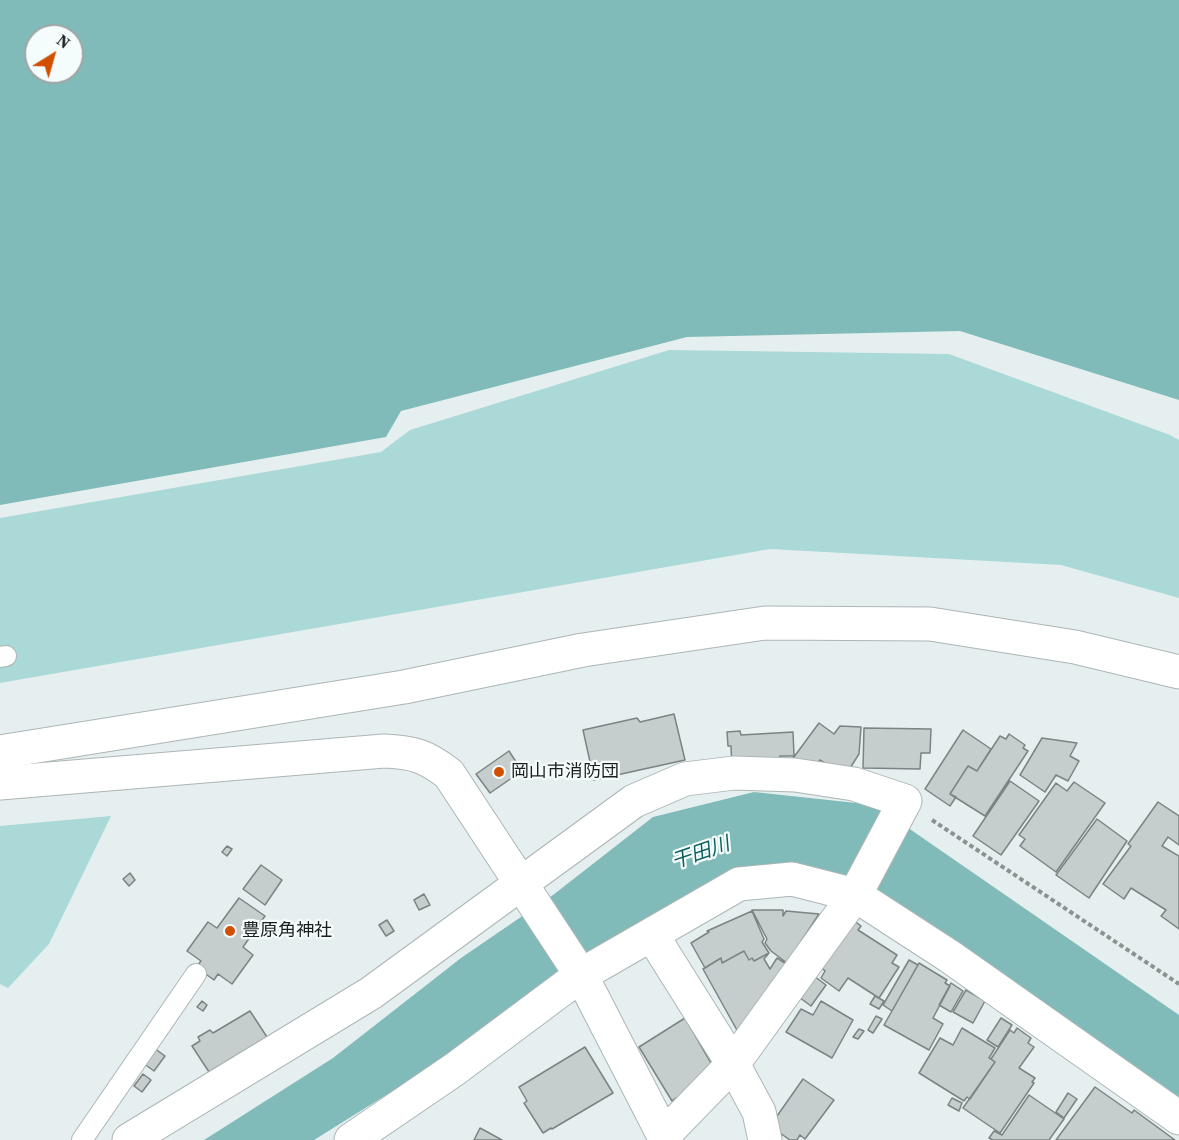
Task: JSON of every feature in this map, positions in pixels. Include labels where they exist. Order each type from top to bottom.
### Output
[{"type":"street","points":[[0,752],[404,687],[584,650],[765,623],[930,624],[1075,647],[1179,672]]},
{"type":"street","points":[[0,783],[384,751],[408,752],[430,760],[449,774],[529,895],[576,968],[665,1138],[733,1064],[858,888],[901,807],[854,784],[795,775],[734,773],[685,779],[634,801],[529,895],[129,1140]]},
{"type":"street","points":[[351,1140],[455,1069],[576,968],[652,935],[739,884],[792,879],[858,888],[948,956],[1179,1118]]},
{"type":"street","points":[[652,935],[733,1064],[759,1112],[765,1140]]},
{"type":"lane","points":[[82,1140],[196,974]]},
{"type":"path","points":[[901,807],[1179,984]]},
{"type":"shaded area","points":[[669,350],[949,354],[1170,435],[1179,440],[1179,598],[1061,565],[770,549],[0,683],[0,518],[381,452],[410,430]]},
{"type":"shaded area","points":[[111,816],[49,944],[8,988],[0,984],[0,826]]},
{"type":"water","points":[[0,0],[1179,0],[1179,400],[960,331],[687,337],[401,411],[386,437],[0,505]]},
{"type":"water","name":"干田川","points":[[754,792],[875,805],[1179,1015],[1179,1102],[786,864],[495,1027],[314,1140],[204,1140],[333,1058],[461,958],[553,895],[653,817]]},
{"type":"building","points":[[674,714],[685,760],[594,780],[583,730],[637,718],[640,722]]},
{"type":"building","points":[[819,723],[834,734],[840,726],[861,727],[859,754],[845,776],[820,760],[813,771],[791,761]]},
{"type":"building","points":[[864,728],[931,729],[930,753],[921,753],[920,769],[863,768]]},
{"type":"building","points":[[963,730],[991,749],[977,771],[968,766],[950,794],[956,797],[950,806],[925,789]]},
{"type":"building","points":[[740,731],[741,735],[793,732],[794,756],[780,756],[781,767],[732,769],[731,746],[728,746],[727,732]]},
{"type":"building","points":[[1009,734],[1025,745],[1023,748],[1028,751],[985,816],[950,794],[968,766],[977,771],[1000,736],[1006,739]]},
{"type":"building","points":[[1042,738],[1077,743],[1070,756],[1079,761],[1068,781],[1056,775],[1045,792],[1020,775]]},
{"type":"building","name":"岡山市消防団","points":[[509,751],[522,771],[490,793],[476,774]]},
{"type":"building","points":[[1010,781],[1039,801],[1001,855],[973,836]]},
{"type":"building","points":[[1074,782],[1105,803],[1056,872],[1020,846],[1025,839],[1019,835],[1056,783],[1067,791]]},
{"type":"building","points":[[1158,802],[1179,816],[1179,845],[1168,837],[1162,846],[1179,856],[1179,929],[1161,916],[1166,910],[1131,888],[1124,899],[1103,884],[1131,846],[1128,844]]},
{"type":"building","points":[[1097,819],[1127,841],[1089,898],[1056,875]]},
{"type":"building","points":[[227,846],[232,849],[227,856],[222,852]]},
{"type":"building","points":[[261,865],[282,880],[265,905],[243,889]]},
{"type":"building","points":[[130,873],[135,880],[129,886],[123,879]]},
{"type":"building","points":[[424,894],[430,905],[419,910],[414,900]]},
{"type":"building","points":[[239,898],[265,916],[243,947],[253,955],[232,984],[218,974],[214,980],[196,967],[201,961],[187,951],[208,922],[217,928]]},
{"type":"building","points":[[752,910],[783,910],[783,916],[786,911],[819,914],[787,963],[771,951],[765,943],[767,939]]},
{"type":"building","points":[[752,911],[764,939],[762,942],[769,953],[754,961],[752,958],[749,960],[744,951],[722,963],[721,958],[705,968],[691,943],[709,932],[707,931]]},
{"type":"building","points":[[387,920],[394,931],[386,936],[379,925]]},
{"type":"building","points":[[853,920],[861,926],[858,930],[897,955],[892,963],[899,967],[879,998],[848,978],[839,991],[821,978],[825,971],[822,968]]},
{"type":"building","points":[[744,951],[749,960],[752,958],[754,961],[769,953],[764,959],[770,969],[777,958],[788,965],[738,1032],[703,969],[721,958],[722,963]]},
{"type":"building","points":[[909,960],[918,965],[892,1011],[883,1005]]},
{"type":"building","points":[[919,963],[947,980],[945,983],[950,986],[933,1018],[943,1024],[929,1050],[884,1025]]},
{"type":"building","points":[[806,970],[826,985],[811,1006],[792,992]]},
{"type":"building","points":[[951,983],[963,991],[951,1012],[939,1005]]},
{"type":"building","points":[[966,990],[985,1001],[973,1023],[953,1012]]},
{"type":"building","points":[[875,996],[884,1001],[879,1009],[870,1004]]},
{"type":"building","points":[[202,1001],[207,1005],[203,1011],[197,1007]]},
{"type":"building","points":[[821,1001],[853,1020],[832,1058],[786,1032],[801,1009],[813,1015]]},
{"type":"building","points":[[250,1011],[267,1037],[209,1072],[192,1046],[200,1041],[198,1037],[210,1030],[213,1033]]},
{"type":"building","points":[[876,1016],[882,1019],[873,1033],[868,1030]]},
{"type":"building","points":[[685,1018],[716,1072],[672,1101],[639,1047]]},
{"type":"building","points":[[1001,1018],[1012,1025],[998,1047],[987,1040]]},
{"type":"building","points":[[962,1028],[995,1048],[989,1058],[995,1062],[970,1099],[967,1097],[964,1101],[919,1073],[940,1038],[953,1045]]},
{"type":"building","points":[[1017,1028],[1031,1038],[1028,1043],[1034,1047],[1019,1068],[1035,1078],[1032,1082],[1034,1083],[1000,1133],[963,1108],[995,1062],[991,1059],[1010,1030],[1014,1033]]},
{"type":"building","points":[[859,1029],[864,1031],[858,1039],[853,1037]]},
{"type":"building","points":[[143,1040],[165,1056],[154,1071],[132,1055]]},
{"type":"building","points":[[585,1047],[613,1093],[543,1133],[524,1103],[527,1101],[519,1087]]},
{"type":"building","points":[[143,1074],[151,1080],[142,1092],[134,1086]]},
{"type":"building","points":[[803,1079],[834,1100],[805,1139],[800,1135],[797,1140],[790,1140],[770,1126]]},
{"type":"building","points":[[1095,1087],[1132,1113],[1134,1110],[1175,1140],[1056,1140]]},
{"type":"building","points":[[1068,1093],[1077,1099],[1064,1118],[1056,1112]]},
{"type":"building","points":[[1029,1095],[1064,1119],[1049,1140],[993,1140],[989,1138],[994,1131],[1002,1135]]},
{"type":"building","points":[[952,1098],[962,1103],[959,1111],[948,1105]]},
{"type":"building","points":[[480,1128],[502,1140],[474,1140]]},
{"type":"place","name":"岡山市消防団","points":[[499,772]]},
{"type":"place","name":"豊原角神社","points":[[230,931]]}]
